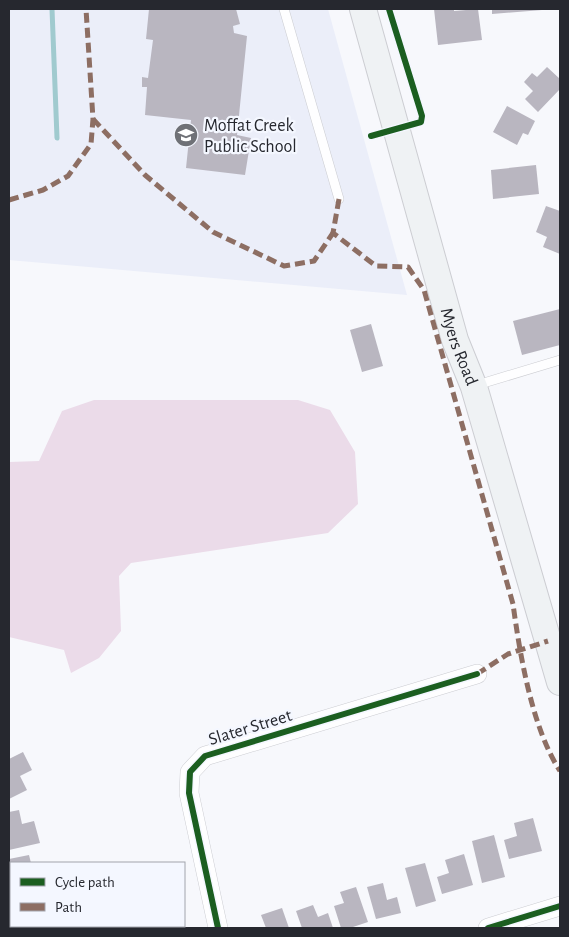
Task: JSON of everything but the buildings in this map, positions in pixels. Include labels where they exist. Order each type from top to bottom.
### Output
[{"type":"main road","name":"Myers Road","points":[[362,9],[456,340],[474,386],[551,629],[560,682]]},
{"type":"street","name":"Slater Street","points":[[218,928],[189,792],[190,772],[205,756],[477,674]]},
{"type":"street","points":[[488,928],[560,906]]},
{"type":"lane","points":[[284,9],[339,199]]},
{"type":"lane","points":[[474,386],[560,360]]},
{"type":"shaded area","name":"Moffat Creek Public School","points":[[9,9],[328,9],[407,295],[9,260]]},
{"type":"shaded area","points":[[94,400],[298,400],[330,410],[355,452],[358,504],[328,533],[131,563],[119,576],[121,631],[99,658],[71,673],[64,650],[9,637],[9,462],[39,461],[62,411]]},
{"type":"waterway","points":[[52,9],[57,138]]},
{"type":"marked path","points":[[9,200],[43,190],[68,176],[91,144],[93,119],[86,9]]},
{"type":"marked path","points":[[93,119],[145,175],[213,232],[284,266],[314,261],[333,233]]},
{"type":"marked path","points":[[339,199],[333,233],[376,266],[408,267],[424,290],[513,604],[519,646],[535,713],[550,754],[560,771]]},
{"type":"marked path","points":[[477,674],[508,654],[548,641]]},
{"type":"cycle path","points":[[371,136],[421,122],[422,116],[389,9]]},
{"type":"cycle path","points":[[218,928],[189,793],[190,772],[205,756],[477,674]]},
{"type":"cycle path","points":[[488,928],[560,906]]},
{"type":"place","name":"Moffat Creek Public School","points":[[186,135]]}]
